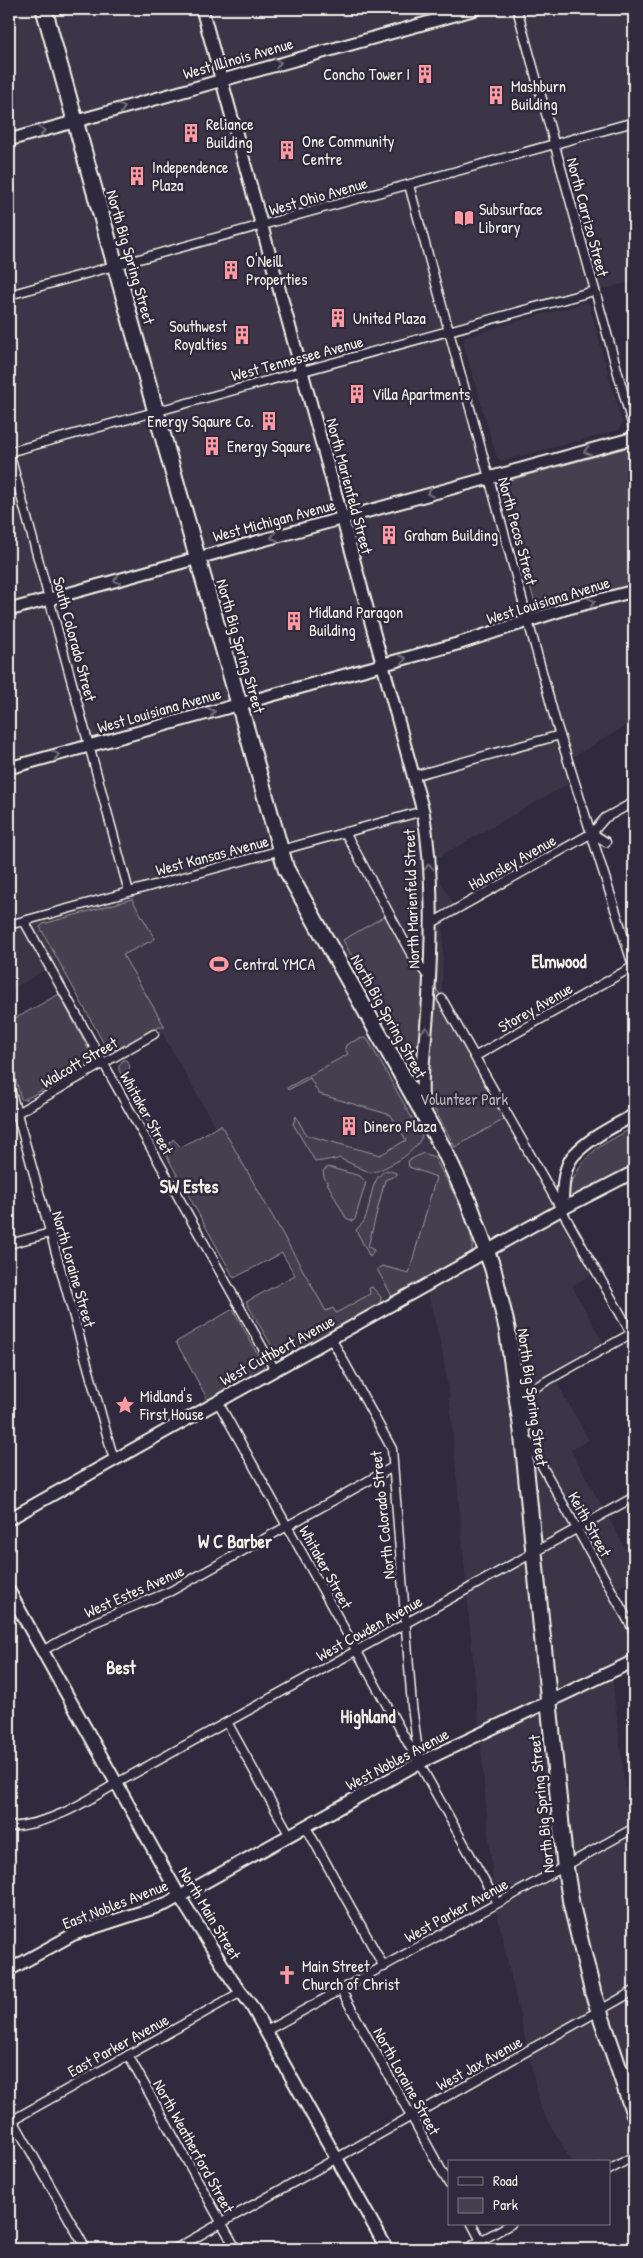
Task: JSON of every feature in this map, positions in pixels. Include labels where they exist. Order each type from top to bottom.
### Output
[{"type":"highway","name":"North Big Spring Street","points":[[44,9],[286,869],[424,1113],[469,1203],[488,1251],[506,1328],[518,1397],[564,1865],[579,1940],[599,2011],[634,2113]]},
{"type":"street","name":"North Marienfeld Street","points":[[202,9],[423,811],[429,868],[430,924],[429,978],[421,1084],[424,1113]]},
{"type":"street","name":"West Illinois Avenue","points":[[9,140],[476,9]]},
{"type":"street","name":"North Carrizo Street","points":[[517,9],[634,431]]},
{"type":"street","name":"West Ohio Avenue","points":[[9,295],[634,122]]},
{"type":"street","name":"North Pecos Street","points":[[408,185],[560,735],[634,967]]},
{"type":"street","name":"West Tennessee Avenue","points":[[9,452],[594,291]]},
{"type":"street","name":"West Michigan Avenue","points":[[9,610],[634,438]]},
{"type":"street","name":"South Colorado Street","points":[[9,452],[129,892]]},
{"type":"street","name":"West Louisiana Avenue","points":[[9,768],[382,665],[634,590]]},
{"type":"street","points":[[413,776],[560,735]]},
{"type":"street","points":[[606,842],[592,833],[605,818],[634,802]]},
{"type":"street","name":"West Kansas Avenue","points":[[9,925],[423,811]]},
{"type":"street","name":"North Marienfeld Street","points":[[345,832],[410,952],[429,978]]},
{"type":"street","name":"Holmsley Avenue","points":[[430,924],[592,833]]},
{"type":"street","name":"Whitaker Street","points":[[24,921],[275,1370]]},
{"type":"street","name":"Storey Avenue","points":[[476,1056],[634,967]]},
{"type":"street","points":[[442,999],[633,1335],[518,1397]]},
{"type":"street","name":"Walcott Street","points":[[17,1112],[154,1034]]},
{"type":"street","name":"North Loraine Street","points":[[9,1085],[114,1460]]},
{"type":"street","points":[[562,1209],[564,1180],[572,1157],[603,1132],[634,1115]]},
{"type":"street","name":"West Cuthbert Avenue","points":[[9,1519],[562,1209],[634,1172]]},
{"type":"street","points":[[9,1244],[50,1233]]},
{"type":"street","name":"North Colorado Street","points":[[331,1338],[392,1449],[412,1706],[419,1763]]},
{"type":"street","name":"Whitaker Street","points":[[218,1402],[497,1903]]},
{"type":"street","name":"Keith Street","points":[[522,1430],[634,1631]]},
{"type":"street","name":"West Estes Avenue","points":[[42,1651],[92,1623],[171,1591],[393,1467]]},
{"type":"street","name":"West Cowden Avenue","points":[[9,1827],[32,1824],[59,1816],[79,1807],[117,1783],[634,1497]]},
{"type":"street","name":"North Main Street","points":[[9,1591],[180,1897],[266,2031],[387,2249]]},
{"type":"street","name":"West Nobles Avenue","points":[[180,1897],[419,1763],[634,1661]]},
{"type":"street","points":[[227,1722],[290,1836]]},
{"type":"street","points":[[306,1827],[384,1967]]},
{"type":"street","name":"West Parker Avenue","points":[[266,2031],[634,1828]]},
{"type":"street","name":"East Nobles Avenue","points":[[9,1970],[74,1934],[166,1904],[180,1897]]},
{"type":"street","name":"North Loraine Street","points":[[341,1990],[448,2182]]},
{"type":"street","name":"West Jax Avenue","points":[[175,2249],[634,1991]]},
{"type":"street","name":"East Parker Avenue","points":[[10,2120],[241,1992]]},
{"type":"street","name":"North Weatherford Street","points":[[128,2055],[236,2249]]},
{"type":"street","points":[[10,2120],[86,2249]]},
{"type":"street","points":[[610,2169],[634,2156]]},
{"type":"street","points":[[473,2226],[481,2241]]},
{"type":"street","points":[[466,2249],[507,2226]]},
{"type":"shaded area","points":[[9,9],[634,9],[634,281],[449,332],[529,625],[634,596],[634,721],[569,759],[575,780],[430,862],[455,907],[444,914],[442,988],[599,1270],[572,1286],[606,1348],[554,1378],[589,1440],[571,1450],[634,1564],[634,1579],[613,1591],[634,1630],[634,1666],[612,1676],[624,1779],[634,1826],[634,2155],[610,2168],[610,2160],[571,2160],[541,2109],[495,1905],[449,1394],[442,1350],[426,1286],[334,1337],[117,953],[60,985],[50,967],[9,991]],"holes":[[[400,941],[419,1088],[411,1092],[344,972]]]},
{"type":"shaded area","points":[[586,302],[589,304],[622,423],[619,430],[502,461],[497,458],[463,342],[467,336]]},
{"type":"green space","points":[[633,446],[634,586],[538,613],[499,483]]},
{"type":"green space","points":[[132,899],[155,939],[123,955],[165,1027],[159,1027],[120,1049],[111,1050],[105,1046],[40,927],[43,924]]},
{"type":"green space","name":"Volunteer Park","points":[[392,912],[510,1116],[455,1147],[343,940]]},
{"type":"green space","points":[[59,994],[94,1060],[24,1100],[21,1099],[9,1055],[9,1022]]},
{"type":"green space","points":[[365,1038],[368,1040],[422,1136],[419,1143],[408,1154],[386,1167],[371,1173],[339,1158],[315,1161],[293,1124],[296,1116],[306,1135],[380,1155],[406,1140],[391,1115],[319,1094],[310,1078],[288,1090],[287,1088],[348,1054],[345,1049],[346,1045]]},
{"type":"green space","points":[[123,1060],[126,1060],[130,1066],[127,1075],[167,1147],[173,1139],[181,1147],[221,1125],[326,1311],[333,1308],[336,1313],[370,1294],[369,1288],[372,1287],[381,1297],[380,1305],[286,1357],[278,1357],[246,1302],[295,1275],[282,1253],[234,1278],[119,1070]]},
{"type":"green space","points":[[634,1127],[634,1164],[570,1199],[567,1193],[573,1179],[586,1159],[600,1146]]},
{"type":"green space","points":[[423,1153],[434,1157],[460,1205],[470,1233],[471,1253],[393,1298],[377,1269],[382,1266],[409,1273],[436,1177],[409,1167],[408,1161]]},
{"type":"green space","points":[[328,1167],[360,1176],[366,1182],[353,1221],[346,1218],[324,1177],[323,1171]]},
{"type":"green space","points":[[387,1170],[397,1175],[385,1180],[368,1247],[374,1250],[370,1257],[356,1230],[367,1215],[377,1179]]},
{"type":"green space","points":[[233,1309],[264,1366],[263,1369],[208,1400],[176,1342]]},
{"type":"place","name":"Concho Tower I","points":[[425,74]]},
{"type":"place","name":"Mashburn Building","points":[[496,95]]},
{"type":"place","name":"Reliance Building","points":[[191,133]]},
{"type":"place","name":"One Community Centre","points":[[287,150]]},
{"type":"place","name":"Independence Plaza","points":[[137,176]]},
{"type":"place","name":"Subsurface Library","points":[[464,218]]},
{"type":"place","name":"O'Neill Properties","points":[[231,270]]},
{"type":"place","name":"United Plaza","points":[[338,318]]},
{"type":"place","name":"Southwest Royalties","points":[[242,335]]},
{"type":"place","name":"Villa Apartments","points":[[357,394]]},
{"type":"place","name":"Energy Sqaure Co.","points":[[269,421]]},
{"type":"place","name":"Energy Sqaure","points":[[212,446]]},
{"type":"place","name":"Graham Building","points":[[389,535]]},
{"type":"place","name":"Midland Paragon Building","points":[[294,621]]},
{"type":"place","name":"Central YMCA","points":[[219,964]]},
{"type":"place","name":"Dinero Plaza","points":[[349,1126]]},
{"type":"place","name":"Midland's First House","points":[[125,1405]]},
{"type":"place","name":"Main Street Church of Christ","points":[[287,1975]]},
{"type":"district","name":"Elmwood","points":[[559,961]]},
{"type":"district","name":"SW Estes","points":[[189,1186]]},
{"type":"district","name":"W C Barber","points":[[235,1541]]},
{"type":"district","name":"Best","points":[[121,1667]]},
{"type":"district","name":"Highland","points":[[368,1716]]}]
